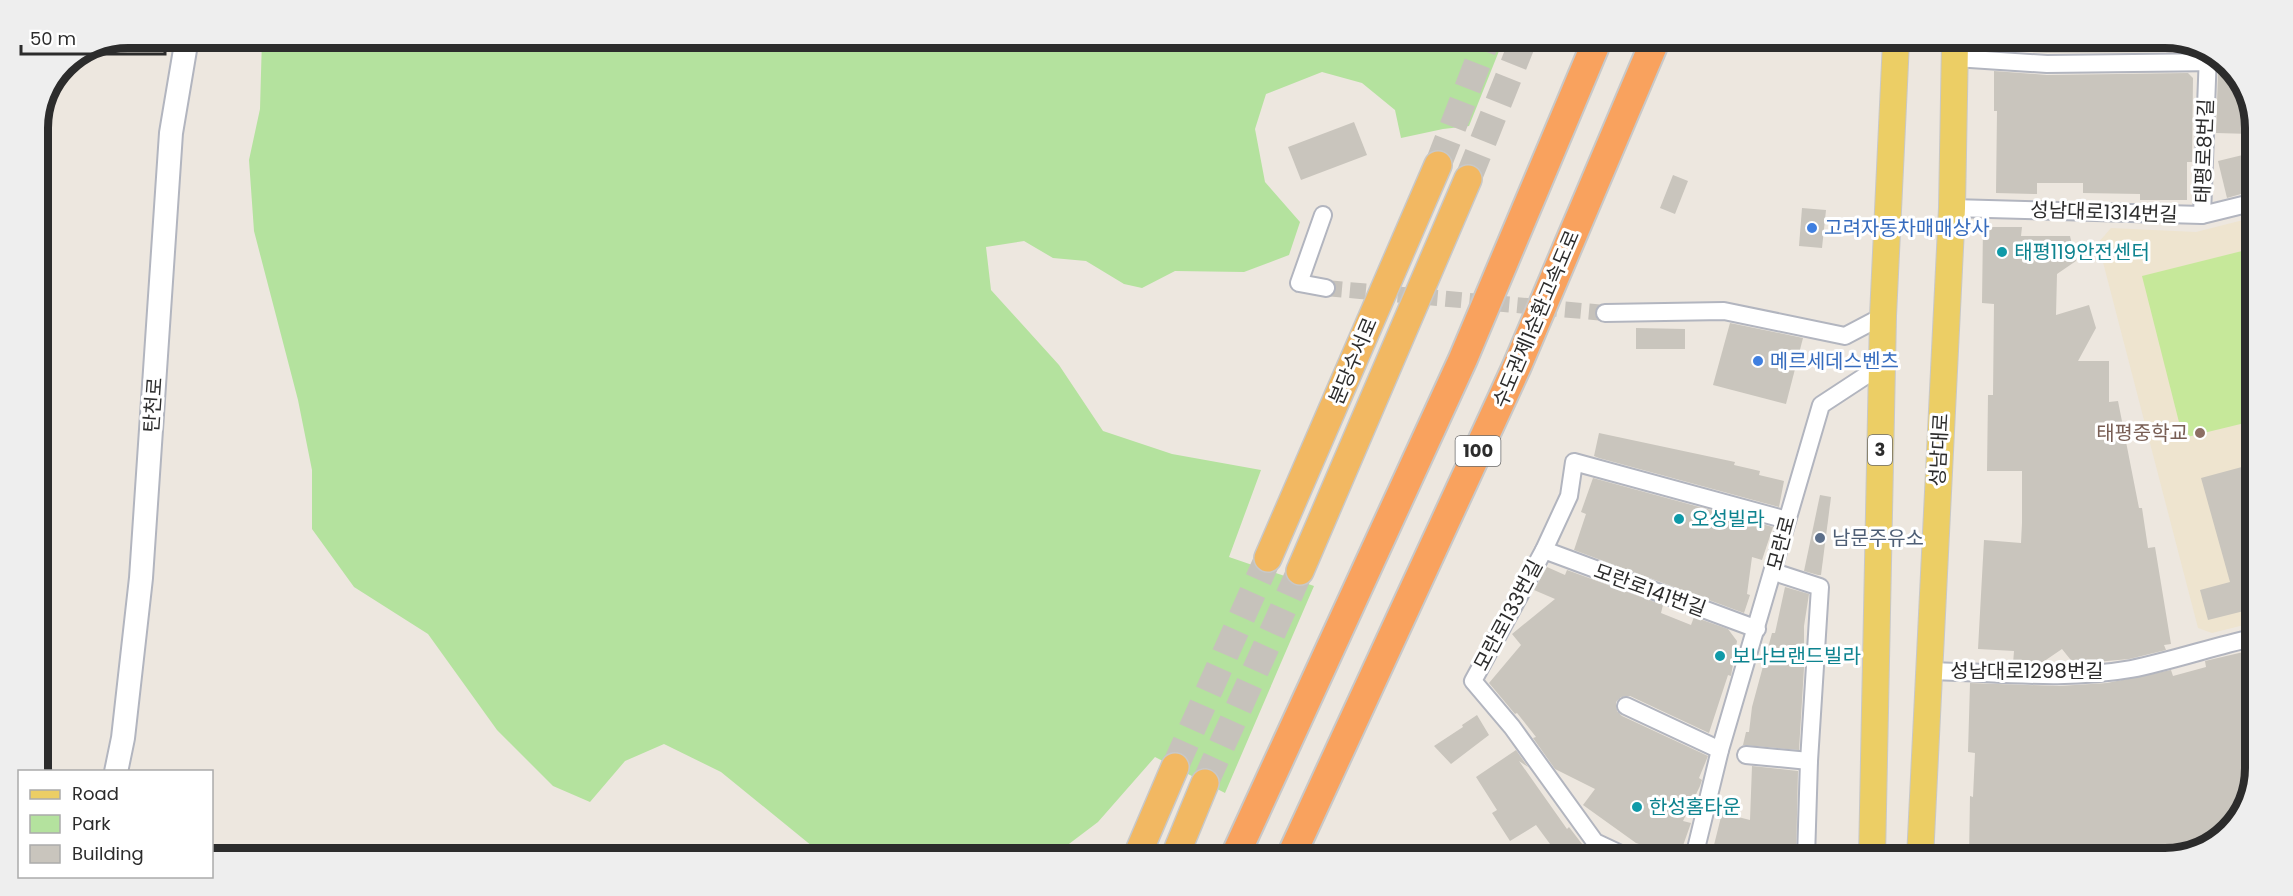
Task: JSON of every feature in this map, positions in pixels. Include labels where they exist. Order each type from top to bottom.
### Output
[{"type":"highway","name":"100","points":[[1239,848],[1463,358],[1594,48]]},
{"type":"highway","name":"수도권제1순환고속도로","points":[[1295,848],[1517,366],[1652,48]]},
{"type":"highway","name":"분당수서로","points":[[1268,558],[1438,165]]},
{"type":"highway","name":"분당수서로","points":[[1300,571],[1468,179]]},
{"type":"highway","points":[[1140,848],[1175,767]]},
{"type":"highway","points":[[1178,848],[1205,783]]},
{"type":"main road","name":"탄천로","points":[[116,770],[123,738],[141,578],[171,133],[185,48]]},
{"type":"main road","name":"3","points":[[1872,848],[1883,316],[1896,48]]},
{"type":"main road","name":"성남대로","points":[[1920,848],[1952,208],[1955,50]]},
{"type":"street","points":[[1955,50],[2047,64],[2206,59]]},
{"type":"street","name":"태평로8번길","points":[[2202,215],[2212,63]]},
{"type":"street","name":"성남대로1314번길","points":[[1952,208],[2202,215],[2245,204]]},
{"type":"street","points":[[1323,215],[1299,283],[1326,288]]},
{"type":"street","points":[[1605,313],[1724,311],[1845,336],[1883,316]]},
{"type":"street","name":"모란로","points":[[1696,848],[1720,750],[1774,572],[1821,405],[1882,365]]},
{"type":"street","name":"모란로133번길","points":[[1608,848],[1595,842],[1512,727],[1473,681],[1544,550],[1569,496],[1574,462],[1787,520]]},
{"type":"street","name":"모란로141번길","points":[[1544,550],[1756,629]]},
{"type":"street","points":[[1774,572],[1820,587],[1809,761],[1806,848]]},
{"type":"street","name":"성남대로1298번길","points":[[1928,670],[2055,675],[2098,673],[2131,668],[2245,640]]},
{"type":"street","points":[[1626,706],[1720,750]]},
{"type":"street","points":[[1746,755],[1809,761]]},
{"type":"shaded area","name":"태평중학교","points":[[2245,220],[2245,625],[2212,633],[2198,628],[2098,243],[2111,228],[2196,232]]},
{"type":"green space","points":[[262,48],[1500,48],[1469,126],[1401,138],[1395,110],[1362,83],[1322,72],[1266,94],[1255,129],[1265,182],[1300,222],[1289,255],[1244,272],[1175,271],[1142,288],[1124,284],[1086,261],[1053,258],[1024,241],[986,247],[991,290],[1059,365],[1103,431],[1172,454],[1261,470],[1229,557],[1314,586],[1225,793],[1155,757],[1098,822],[1064,848],[814,848],[721,772],[664,744],[625,761],[590,802],[553,786],[497,730],[428,634],[354,587],[312,529],[312,470],[298,400],[254,231],[249,160],[260,109]]},
{"type":"green space","points":[[2245,250],[2245,423],[2183,438],[2142,276]]},
{"type":"building","points":[[1995,48],[2165,48],[2190,52],[2047,53],[1995,50]]},
{"type":"building","points":[[1994,71],[2047,75],[2188,73],[2193,78],[2192,162],[2187,162],[2187,200],[2140,200],[2140,194],[2083,193],[2083,183],[2037,183],[2037,194],[1996,193],[1997,111],[1994,111]]},
{"type":"building","points":[[2222,72],[2228,79],[2241,102],[2245,134],[2216,133],[2218,73]]},
{"type":"building","points":[[1354,122],[1367,155],[1301,180],[1288,147]]},
{"type":"building","points":[[2245,154],[2245,193],[2227,198],[2218,161]]},
{"type":"building","points":[[1673,175],[1688,181],[1675,214],[1660,208]]},
{"type":"building","name":"고려자동차매매상사","points":[[1802,208],[1826,210],[1822,248],[1799,246]]},
{"type":"building","points":[[1983,227],[2022,227],[2021,236],[2070,236],[2076,261],[2057,274],[2056,315],[2089,305],[2096,328],[2078,361],[2109,361],[2109,402],[2118,401],[2139,508],[2142,508],[2148,548],[2155,547],[2171,644],[2164,645],[2166,650],[2129,659],[2074,664],[2062,649],[2040,664],[2013,664],[2014,651],[1978,649],[1984,540],[2021,543],[2022,523],[2022,471],[1987,471],[1988,395],[1993,395],[1994,304],[1982,303]]},
{"type":"building","name":"메르세데스벤츠","points":[[1730,323],[1803,338],[1786,404],[1713,385]]},
{"type":"building","points":[[1636,328],[1685,329],[1685,349],[1636,349]]},
{"type":"building","points":[[1599,433],[1735,462],[1734,465],[1760,471],[1759,475],[1784,481],[1779,507],[1594,456]]},
{"type":"building","points":[[2245,466],[2245,519],[2243,519],[2245,527],[2245,611],[2208,620],[2200,590],[2230,582],[2201,478]]},
{"type":"building","points":[[1593,478],[1773,527],[1762,560],[1752,557],[1747,594],[1750,595],[1744,613],[1574,550],[1586,514],[1581,512]]},
{"type":"building","points":[[1820,495],[1831,497],[1821,575],[1818,575],[1804,571]]},
{"type":"building","points":[[1547,567],[1565,575],[1567,570],[1663,605],[1661,613],[1691,625],[1694,617],[1728,629],[1737,641],[1731,676],[1728,675],[1709,733],[1630,696],[1621,697],[1616,702],[1617,711],[1622,716],[1708,756],[1699,778],[1702,780],[1700,786],[1683,821],[1691,823],[1682,848],[1651,848],[1636,843],[1583,805],[1595,789],[1555,769],[1533,738],[1536,737],[1489,683],[1521,645],[1512,634],[1555,599],[1534,590]]},
{"type":"building","points":[[1785,587],[1809,594],[1804,626],[1799,750],[1743,745],[1746,732],[1749,732],[1752,707],[1772,633],[1775,633]]},
{"type":"building","points":[[2245,652],[2244,778],[2241,794],[2222,825],[2191,844],[2165,848],[1969,848],[1970,796],[1973,797],[1975,753],[1968,752],[1970,683],[2059,686],[2107,683],[2171,670],[2173,676],[2206,667],[2205,661]]},
{"type":"building","points":[[1477,715],[1489,735],[1451,764],[1434,746]]},
{"type":"building","points":[[1516,750],[1528,767],[1519,761],[1567,829],[1569,827],[1585,848],[1553,848],[1536,825],[1510,841],[1492,813],[1497,810],[1476,777]]},
{"type":"building","points":[[1752,766],[1798,771],[1796,848],[1713,848],[1722,813],[1750,820]]},
{"type":"tunnel","points":[[1438,165],[1483,48]]},
{"type":"tunnel","points":[[1468,179],[1520,48]]},
{"type":"tunnel","points":[[1326,288],[1605,313]]},
{"type":"tunnel","points":[[1175,767],[1268,558]]},
{"type":"tunnel","points":[[1205,783],[1300,571]]},
{"type":"place","name":"고려자동차매매상사","points":[[1812,228]]},
{"type":"place","name":"태평119안전센터","points":[[2002,252]]},
{"type":"place","name":"메르세데스벤츠","points":[[1758,361]]},
{"type":"place","name":"태평중학교","points":[[2200,433]]},
{"type":"place","name":"오성빌라","points":[[1679,519]]},
{"type":"place","name":"남문주유소","points":[[1820,538]]},
{"type":"place","name":"보나브랜드빌라","points":[[1720,656]]},
{"type":"place","name":"한성홈타운","points":[[1637,807]]}]
